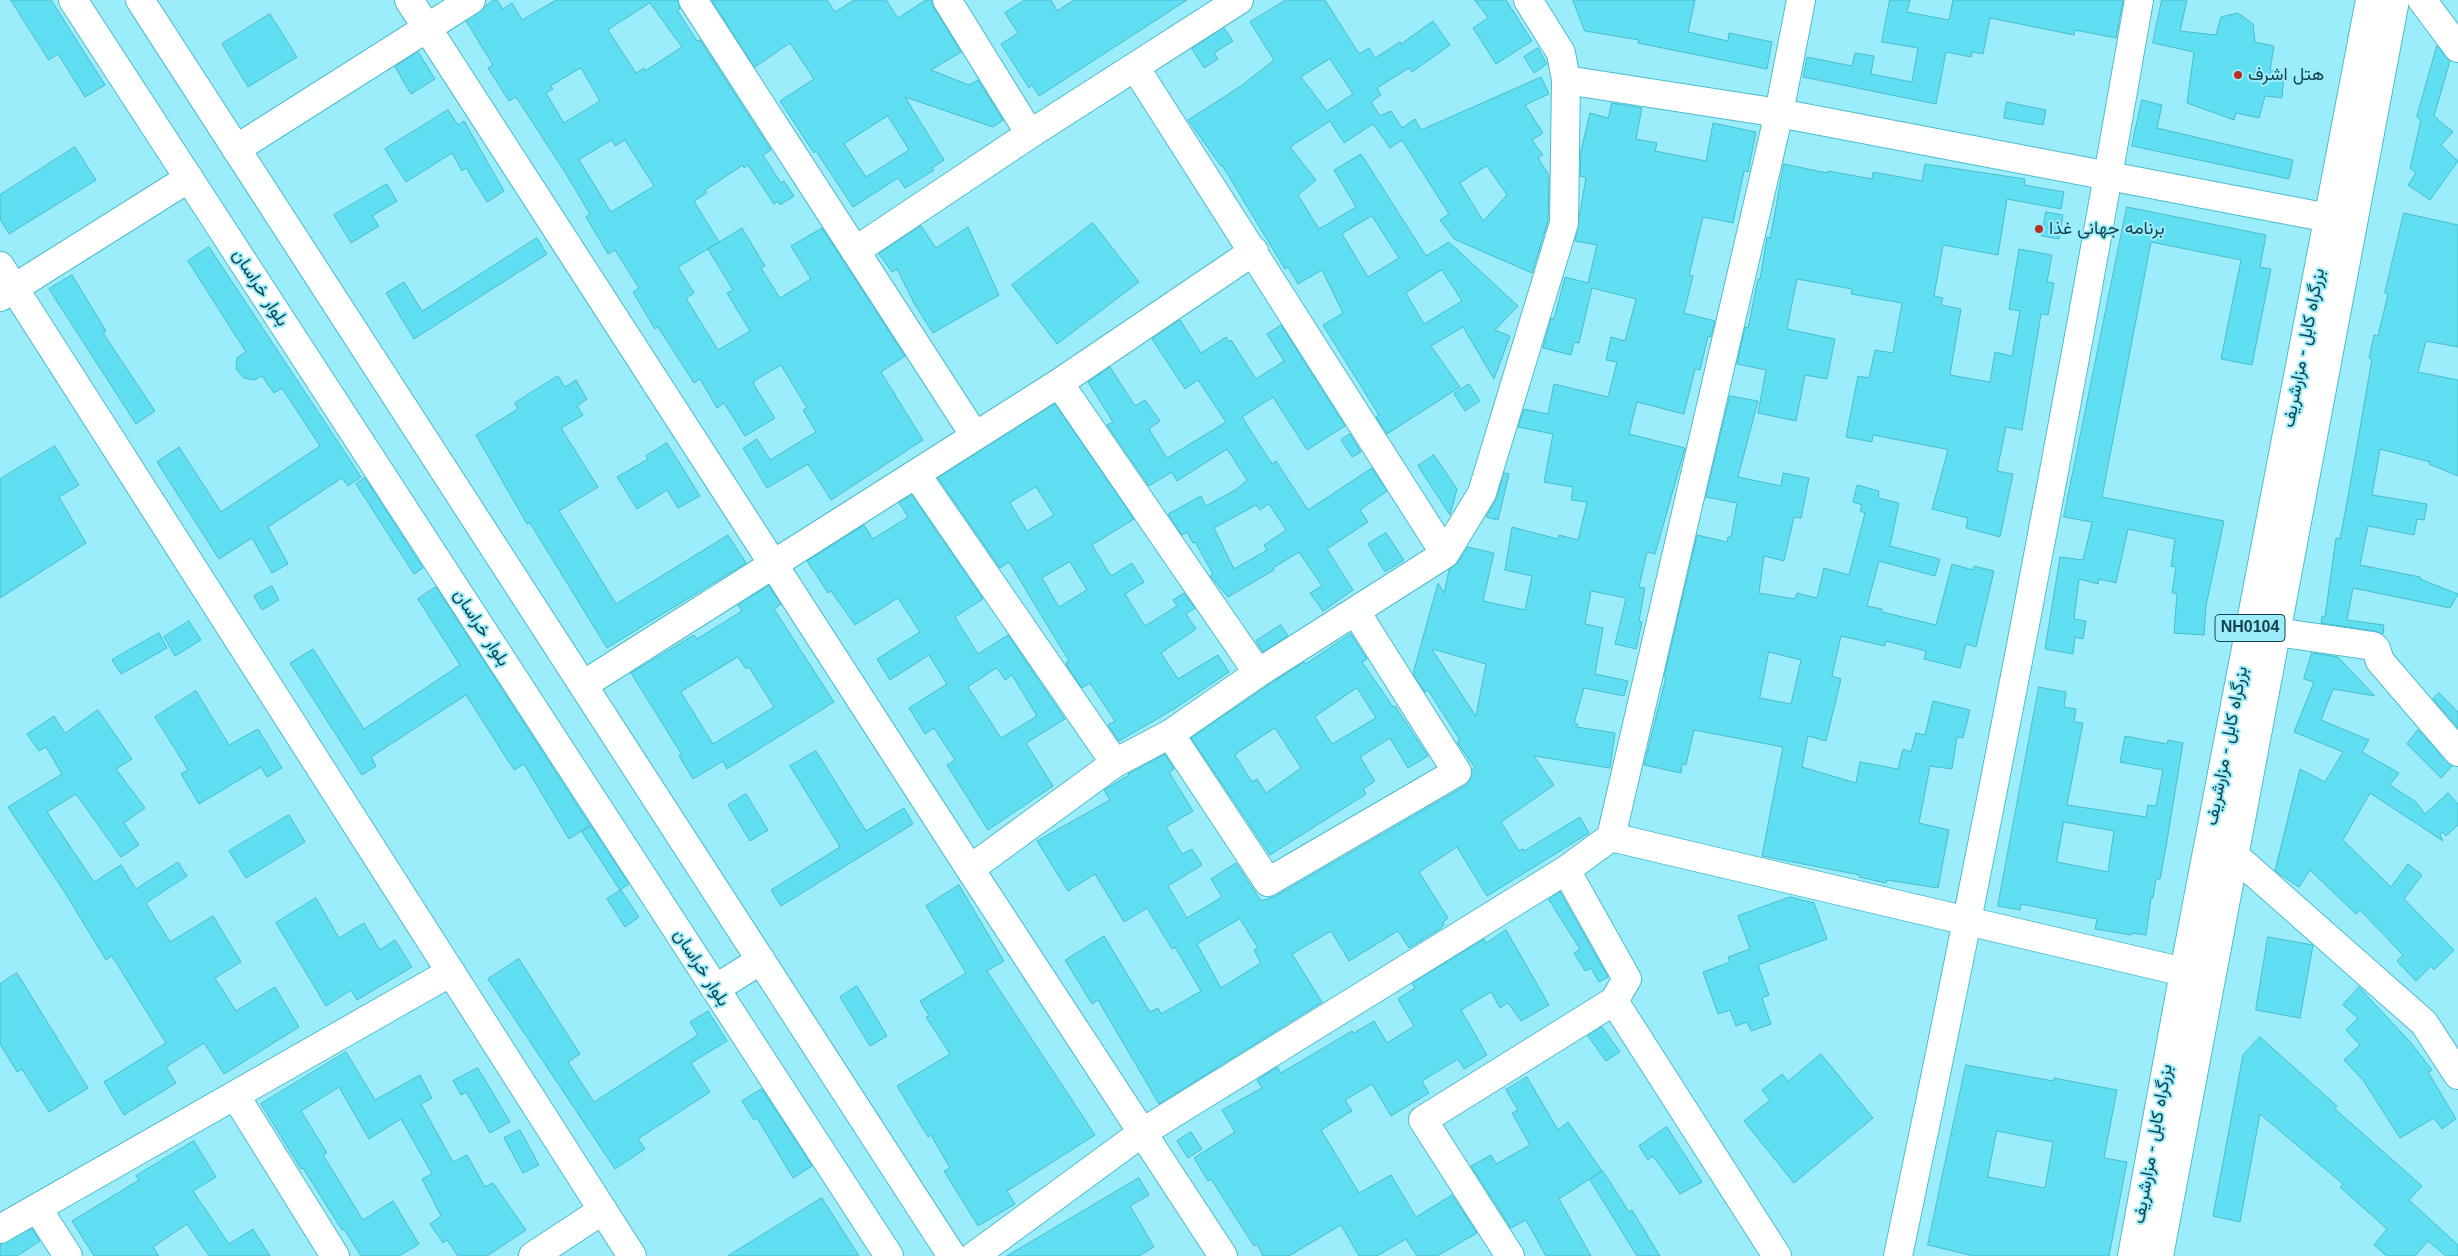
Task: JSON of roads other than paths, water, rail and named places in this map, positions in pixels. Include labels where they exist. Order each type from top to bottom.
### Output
[{"type":"main road","name":"بلوار خراسان","points":[[73,0],[889,1256]]},
{"type":"main road","points":[[140,0],[952,1256]]},
{"type":"main road","points":[[409,0],[970,870],[1223,1256]]},
{"type":"main road","points":[[236,149],[471,0]]},
{"type":"main road","points":[[693,0],[975,436]]},
{"type":"main road","points":[[947,0],[1030,134]]},
{"type":"main road","points":[[970,870],[1115,763],[1170,734],[1258,673],[1445,554],[1482,493],[1564,223],[1566,80],[1561,53],[1528,0]]},
{"type":"main road","points":[[974,1256],[1143,1132],[1566,870],[1611,837],[1779,113],[1801,0]]},
{"type":"main road","points":[[1898,1256],[1968,921],[2108,176],[2139,0]]},
{"type":"main road","name":"بزرگراه کابل - مزارشریف","points":[[2132,1256],[2184,972],[2370,0]]},
{"type":"main road","name":"بزرگراه کابل - مزارشریف","points":[[2159,1256],[2395,0]]},
{"type":"main road","points":[[2422,0],[2458,48]]},
{"type":"main road","points":[[855,251],[1030,134],[1135,67],[1225,4]]},
{"type":"main road","points":[[1135,67],[1254,251],[1445,554]]},
{"type":"main road","points":[[1566,80],[1779,113],[2329,218]]},
{"type":"main road","points":[[189,178],[5,284],[451,972],[632,1256]]},
{"type":"main road","points":[[583,685],[1059,383],[1254,251]]},
{"type":"main road","points":[[1059,383],[1258,673]]},
{"type":"main road","points":[[916,474],[1115,763]]},
{"type":"main road","points":[[1170,734],[1268,882],[1457,772],[1356,612]]},
{"type":"main road","points":[[2276,632],[2373,646],[2380,661],[2458,752]]},
{"type":"main road","points":[[1611,837],[2184,972]]},
{"type":"main road","points":[[2234,855],[2424,1023],[2458,1075]]},
{"type":"main road","points":[[1510,1256],[1423,1120],[1614,1000],[1627,979],[1566,870]]},
{"type":"main road","points":[[715,989],[761,960]]},
{"type":"main road","points":[[0,1229],[451,972]]},
{"type":"main road","points":[[1614,1000],[1777,1256]]},
{"type":"main road","points":[[235,1096],[335,1256]]},
{"type":"main road","points":[[38,1209],[68,1256]]},
{"type":"main road","points":[[532,1256],[603,1210]]},
{"type":"place","name":"هتل اشرف","points":[[2238,75]]},
{"type":"place","name":"برنامه جهانی غذا","points":[[2039,229]]}]
